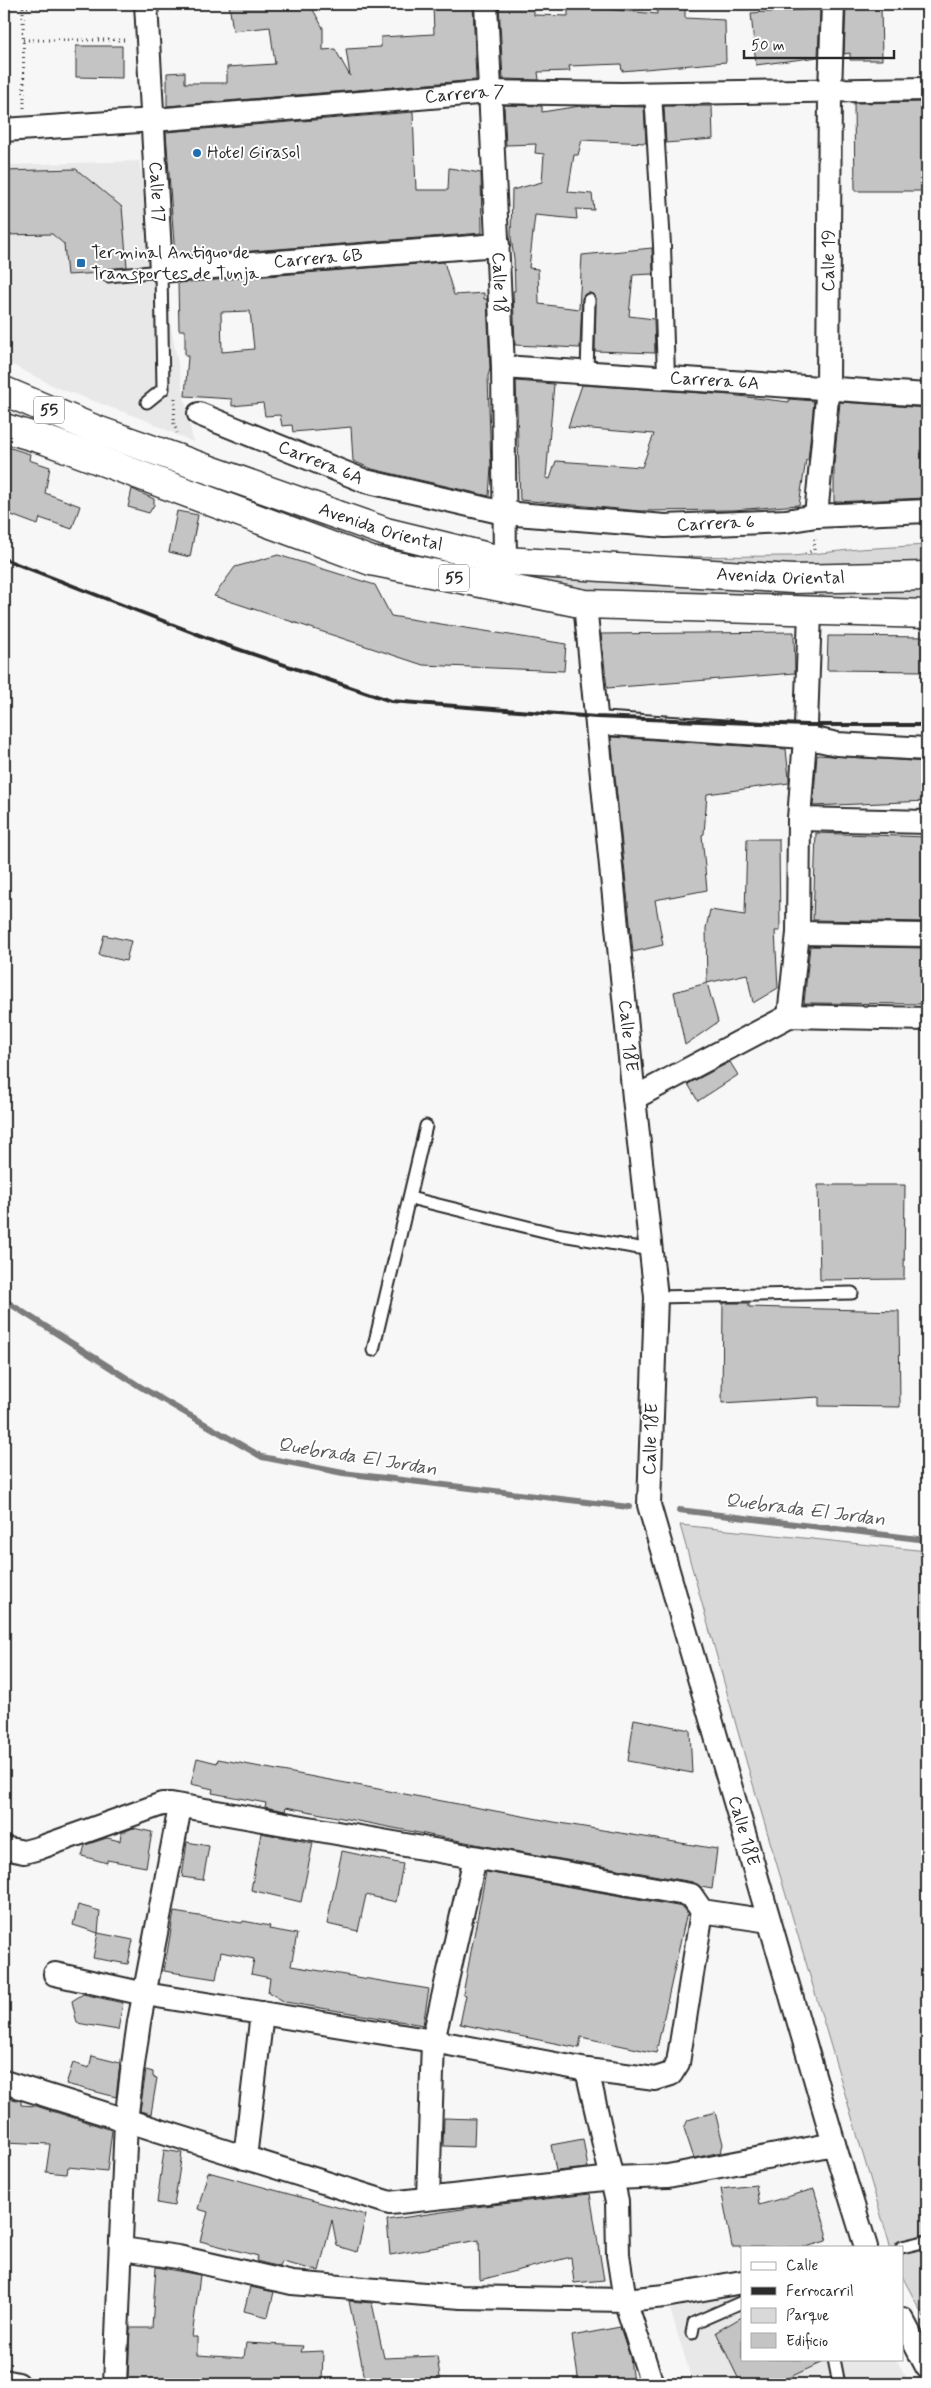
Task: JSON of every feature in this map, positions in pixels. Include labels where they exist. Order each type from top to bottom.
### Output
[{"type":"main road","name":"Avenida Oriental","points":[[4,391],[94,428],[386,532],[505,561],[793,579],[927,576]]},
{"type":"main road","points":[[45,440],[58,413]]},
{"type":"main road","name":"Avenida Oriental","points":[[4,428],[45,440],[371,561],[585,604],[927,614]]},
{"type":"street","name":"Calle 17","points":[[146,4],[161,271]]},
{"type":"street","name":"Calle 18","points":[[486,4],[503,367],[505,561]]},
{"type":"street","name":"Calle 19","points":[[816,516],[828,387],[830,91],[833,4]]},
{"type":"street","name":"Carrera 7","points":[[14,129],[154,120],[490,92],[653,93],[927,89]]},
{"type":"street","points":[[653,93],[662,244],[666,377]]},
{"type":"street","name":"Carrera 6B","points":[[161,271],[498,245]]},
{"type":"street","name":"Carrera 6A","points":[[503,367],[927,395]]},
{"type":"street","name":"Carrera 6A","points":[[199,414],[365,481],[504,513]]},
{"type":"street","name":"Carrera 6","points":[[504,513],[665,526],[786,521],[816,516],[927,511]]},
{"type":"street","name":"Calle 18E","points":[[585,604],[634,1098],[656,1297],[649,1505],[834,2144],[866,2246]]},
{"type":"street","points":[[789,1016],[798,933],[799,819],[805,737],[810,612]]},
{"type":"street","points":[[597,723],[805,737],[837,744],[927,749]]},
{"type":"street","points":[[799,819],[927,822]]},
{"type":"street","points":[[798,933],[927,935]]},
{"type":"street","points":[[634,1098],[789,1016],[927,1019]]},
{"type":"street","points":[[4,1848],[24,1852],[32,1850],[162,1804],[691,1895],[702,1911],[678,2063],[671,2074],[655,2079],[587,2070],[433,2041],[145,1994],[55,1974]]},
{"type":"street","points":[[114,2384],[122,2249],[126,2121],[145,1994],[180,1807]]},
{"type":"street","points":[[428,2198],[433,2041],[475,1858]]},
{"type":"street","points":[[702,1911],[769,1921]]},
{"type":"street","points":[[245,2158],[262,2013]]},
{"type":"street","points":[[587,2070],[617,2201],[618,2255],[625,2300],[652,2384]]},
{"type":"street","points":[[4,2082],[390,2202],[612,2178],[668,2176],[834,2144]]},
{"type":"street","points":[[122,2249],[178,2256],[292,2283],[461,2297],[625,2300],[666,2296],[741,2282]]},
{"type":"street","points":[[904,2323],[927,2367]]},
{"type":"street","points":[[4,2381],[18,2384]]},
{"type":"lane","name":"Carrera 6B","points":[[108,276],[161,271]]},
{"type":"lane","name":"Calle 17","points":[[147,402],[163,389],[161,271]]},
{"type":"lane","points":[[587,373],[588,300]]},
{"type":"lane","points":[[373,1350],[426,1126]]},
{"type":"lane","points":[[410,1198],[556,1234],[651,1250]]},
{"type":"lane","points":[[656,1297],[852,1292]]},
{"type":"lane","points":[[904,2246],[927,2240]]},
{"type":"lane","points":[[692,2333],[694,2323],[741,2302]]},
{"type":"lane","points":[[834,2360],[839,2384]]},
{"type":"path","points":[[14,129],[23,40],[23,7],[122,5]]},
{"type":"path","points":[[23,40],[148,39]]},
{"type":"path","points":[[176,394],[174,424],[179,435]]},
{"type":"path","points":[[793,579],[799,560],[814,550],[816,516]]},
{"type":"shaded area","name":"Terminal Antiguo de Transportes de Tunja","points":[[139,161],[193,442],[145,420],[58,388],[4,361],[4,165]]},
{"type":"shaded area","points":[[741,2294],[741,2360],[897,2360],[910,2384],[693,2384],[670,2309]]},
{"type":"green space","points":[[73,433],[370,537],[927,589],[927,603],[623,595],[539,585],[365,548],[61,438]]},
{"type":"green space","points":[[927,545],[927,572],[779,570],[620,557],[793,556],[859,549]]},
{"type":"green space","points":[[680,1525],[927,1551],[927,2323],[904,2280],[904,2246],[890,2246],[747,1764]]},
{"type":"building","points":[[229,4],[310,4],[323,28],[323,50],[335,49],[350,76],[346,49],[381,47],[381,37],[434,34],[433,4],[473,4],[476,80],[167,106],[167,73],[185,72],[185,83],[227,83],[227,67],[275,64],[270,27],[233,31]]},
{"type":"building","points":[[499,4],[534,4],[534,15],[568,16],[568,4],[595,4],[595,8],[657,14],[657,4],[685,4],[685,18],[725,20],[726,62],[622,71],[621,64],[569,66],[570,71],[538,72],[539,80],[503,79]]},
{"type":"building","points":[[850,4],[881,4],[882,60],[850,60],[850,53],[844,54],[846,7],[850,7]]},
{"type":"building","points":[[820,9],[818,57],[756,65],[751,13]]},
{"type":"building","points":[[76,46],[122,46],[122,78],[76,77]]},
{"type":"building","points":[[927,102],[927,191],[855,191],[854,103]]},
{"type":"building","points":[[504,105],[542,106],[542,112],[580,106],[644,107],[646,143],[582,140],[578,155],[574,155],[568,192],[592,194],[594,210],[576,209],[577,219],[535,215],[529,268],[538,269],[539,304],[579,309],[582,255],[652,248],[653,274],[633,275],[629,316],[654,319],[655,353],[595,351],[596,300],[595,296],[590,293],[585,294],[582,299],[580,348],[515,345],[514,259],[511,237],[512,190],[542,182],[544,154],[535,153],[536,144],[506,145]]},
{"type":"building","points":[[664,106],[712,106],[713,139],[666,143]]},
{"type":"building","points":[[413,112],[416,190],[448,190],[449,168],[481,173],[482,233],[175,257],[166,132]]},
{"type":"building","points":[[76,169],[122,207],[127,267],[107,269],[101,273],[67,275],[64,244],[52,234],[4,235],[4,171]]},
{"type":"building","points":[[444,262],[454,295],[484,293],[484,299],[487,299],[491,467],[489,496],[372,469],[353,461],[351,427],[293,432],[292,425],[282,426],[280,415],[265,416],[263,403],[232,406],[232,399],[185,396],[188,356],[185,356],[185,330],[179,330],[178,283]],"holes":[[[250,311],[254,349],[222,352],[221,312]]]},
{"type":"building","points":[[516,381],[554,384],[546,478],[550,479],[556,461],[642,467],[654,434],[568,427],[582,385],[730,395],[789,402],[789,399],[814,401],[808,461],[806,460],[799,505],[734,510],[640,511],[520,500]]},
{"type":"building","points":[[840,402],[927,408],[926,498],[834,502],[834,464]]},
{"type":"building","points":[[4,446],[30,454],[29,460],[50,467],[45,493],[80,506],[72,529],[40,518],[38,525],[6,513],[8,505],[4,504]]},
{"type":"building","points":[[132,489],[154,499],[154,505],[149,513],[128,507]]},
{"type":"building","points":[[177,511],[198,515],[190,557],[169,552]]},
{"type":"building","points":[[278,555],[375,585],[391,616],[566,644],[564,671],[423,665],[214,596],[235,567]]},
{"type":"building","points":[[794,632],[795,673],[607,688],[601,634]]},
{"type":"building","points":[[828,636],[927,637],[927,671],[827,670]]},
{"type":"building","points":[[611,737],[786,749],[789,778],[789,783],[707,794],[704,834],[702,835],[707,890],[655,900],[663,945],[633,952]]},
{"type":"building","points":[[817,755],[927,762],[927,801],[813,806]]},
{"type":"building","points":[[816,833],[927,837],[927,922],[813,920]]},
{"type":"building","points":[[747,839],[779,839],[780,931],[775,931],[778,988],[753,1003],[747,974],[707,983],[706,928],[710,910],[745,915]]},
{"type":"building","points":[[104,935],[131,941],[126,961],[99,955]]},
{"type":"building","points":[[810,946],[927,948],[927,1004],[804,1003]]},
{"type":"building","points":[[707,983],[718,1022],[685,1045],[674,992]]},
{"type":"building","points":[[730,1062],[738,1075],[698,1101],[688,1084]]},
{"type":"building","points":[[818,1185],[905,1185],[904,1279],[820,1280]]},
{"type":"building","points":[[723,1303],[749,1303],[749,1307],[899,1311],[900,1407],[819,1406],[819,1397],[722,1403]]},
{"type":"building","points":[[634,1719],[690,1730],[692,1773],[628,1761]]},
{"type":"building","points":[[197,1758],[217,1763],[218,1759],[554,1822],[717,1849],[712,1889],[701,1887],[693,1882],[491,1847],[286,1807],[285,1811],[265,1807],[266,1803],[212,1793],[213,1789],[191,1784]]},
{"type":"building","points":[[133,1828],[152,1832],[146,1867],[107,1860],[107,1863],[82,1856],[85,1845],[107,1838],[120,1841],[121,1833]]},
{"type":"building","points":[[261,1833],[313,1843],[301,1902],[251,1890]]},
{"type":"building","points":[[187,1842],[209,1846],[203,1880],[182,1877]]},
{"type":"building","points":[[342,1851],[403,1864],[396,1902],[366,1895],[358,1931],[327,1924]]},
{"type":"building","points":[[486,1872],[683,1907],[687,1912],[656,2053],[581,2037],[579,2048],[460,2024],[466,1995],[463,1994]]},
{"type":"building","points":[[78,1905],[100,1911],[98,1933],[73,1925]]},
{"type":"building","points":[[174,1912],[242,1923],[243,1921],[270,1926],[269,1929],[297,1934],[291,1966],[429,1989],[423,2025],[285,2002],[268,1992],[270,1978],[251,1974],[254,1959],[221,1952],[216,1979],[164,1971]]},
{"type":"building","points":[[98,1933],[133,1940],[128,1964],[93,1958]]},
{"type":"building","points":[[83,1994],[123,2003],[118,2030],[77,2023],[72,2001]]},
{"type":"building","points":[[92,2056],[120,2063],[116,2097],[66,2084],[73,2063],[89,2068]]},
{"type":"building","points":[[146,2070],[153,2072],[153,2077],[157,2078],[151,2114],[140,2111]]},
{"type":"building","points":[[4,2097],[21,2101],[21,2105],[36,2106],[112,2130],[107,2171],[68,2167],[67,2174],[46,2172],[50,2144],[4,2142]]},
{"type":"building","points":[[715,2112],[723,2144],[721,2152],[694,2158],[684,2128],[688,2120]]},
{"type":"building","points":[[444,2118],[475,2119],[474,2147],[443,2146]]},
{"type":"building","points":[[583,2139],[588,2168],[556,2171],[551,2145]]},
{"type":"building","points":[[164,2150],[182,2153],[174,2206],[157,2203]]},
{"type":"building","points":[[208,2172],[366,2215],[357,2252],[337,2246],[332,2220],[319,2271],[282,2262],[280,2267],[256,2261],[258,2256],[200,2241],[208,2212],[198,2209]]},
{"type":"building","points":[[756,2185],[759,2205],[814,2189],[827,2233],[826,2241],[809,2246],[732,2247],[721,2189]]},
{"type":"building","points":[[590,2194],[604,2280],[574,2283],[571,2257],[480,2280],[479,2240],[390,2255],[387,2220],[483,2206]]},
{"type":"building","points":[[156,2267],[200,2275],[192,2337],[197,2337],[197,2355],[244,2358],[246,2343],[303,2346],[301,2352],[323,2351],[322,2383],[158,2384],[128,2380],[130,2328],[152,2328]]},
{"type":"building","points":[[250,2287],[274,2292],[268,2317],[244,2311]]},
{"type":"building","points":[[349,2301],[372,2303],[384,2358],[437,2356],[441,2384],[366,2384]]},
{"type":"building","points":[[741,2318],[741,2360],[827,2360],[775,2384],[741,2384],[716,2332]]},
{"type":"building","points":[[620,2327],[630,2357],[633,2384],[579,2384],[572,2336]]},
{"type":"waterway","name":"Quebrada El Jordan","points":[[4,1300],[144,1389],[262,1457],[343,1473],[629,1507]]},
{"type":"waterway","name":"Quebrada El Jordan","points":[[679,1510],[927,1540]]},
{"type":"railway","points":[[4,559],[220,643],[391,701],[596,717],[806,725],[927,725]]},
{"type":"place","name":"Hotel Girasol","points":[[197,153]]},
{"type":"place","name":"Terminal Antiguo de Transportes de Tunja","points":[[81,263]]}]
